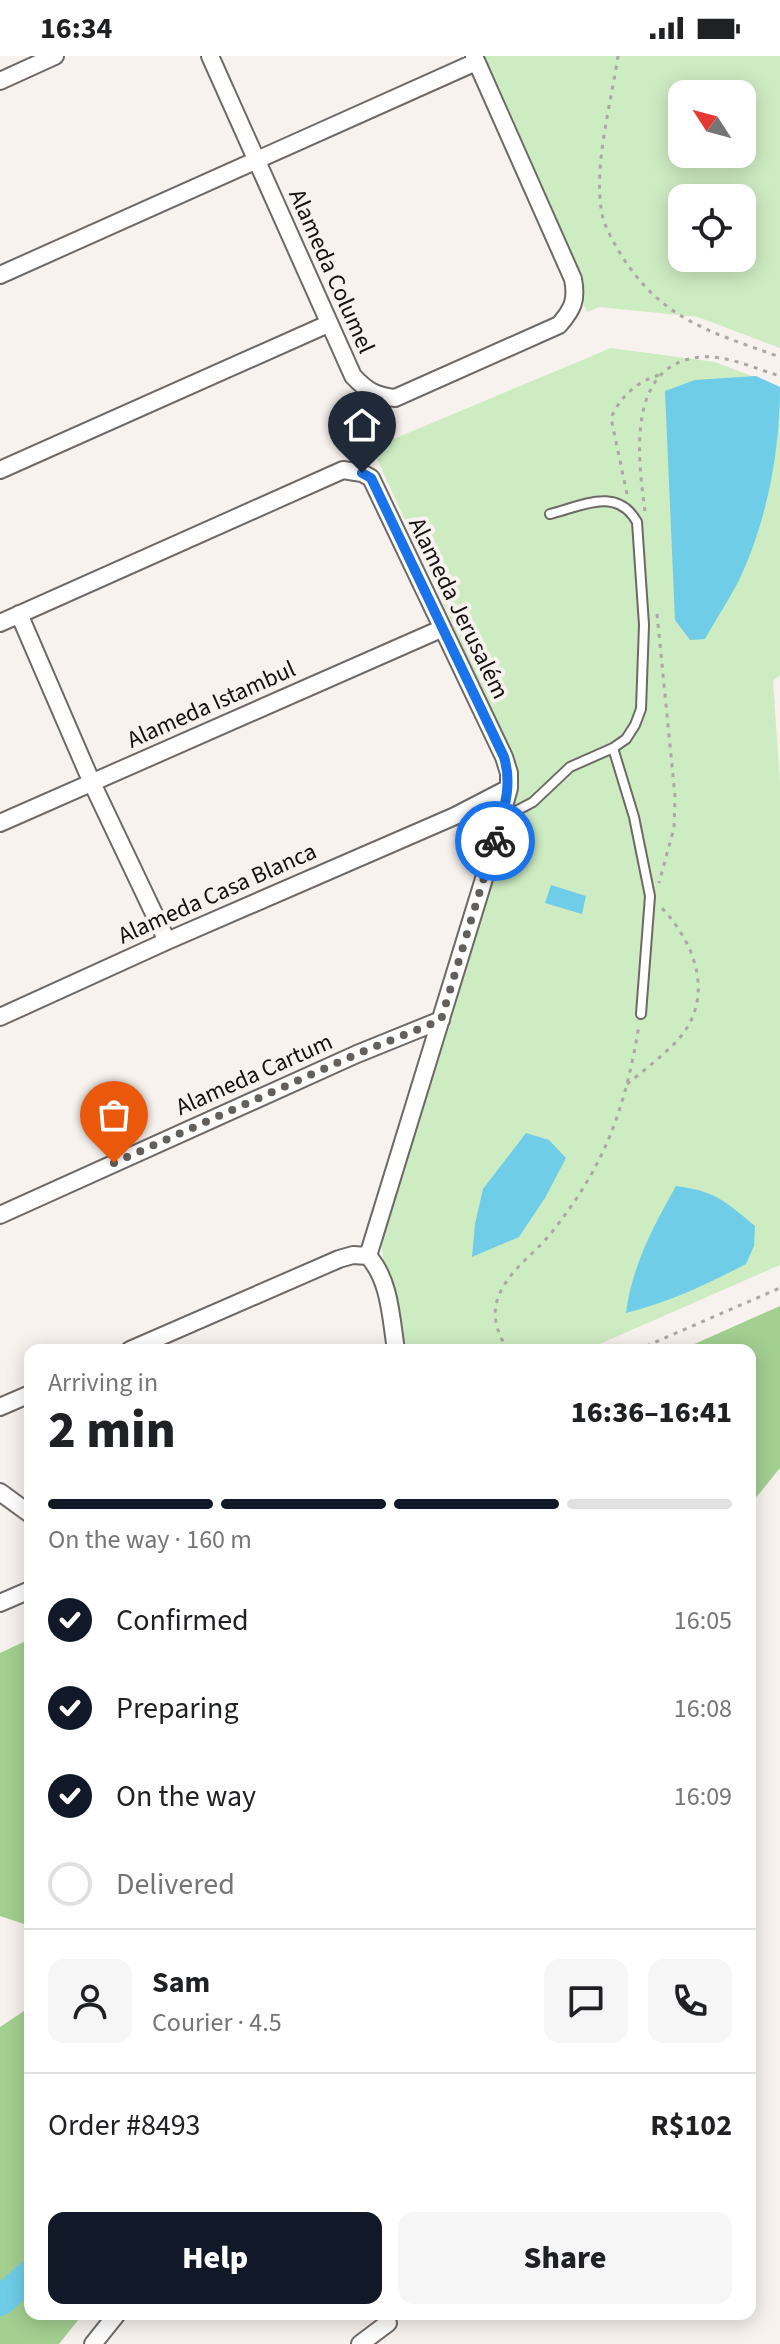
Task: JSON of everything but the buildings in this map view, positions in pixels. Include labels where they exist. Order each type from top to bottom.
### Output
[{"type":"street","points":[[0,81],[55,56]]},
{"type":"street","name":"Alameda Columel","points":[[210,56],[353,376],[366,390],[378,396],[395,398],[559,325],[571,312],[576,296],[573,279],[475,59]]},
{"type":"street","points":[[0,275],[257,162],[475,59]]},
{"type":"street","points":[[0,470],[328,324]]},
{"type":"street","name":"Alameda Jerusalém","points":[[0,623],[343,470],[371,478],[504,757],[509,788],[368,1256]]},
{"type":"street","points":[[19,614],[92,783],[167,941]]},
{"type":"street","name":"Alameda Istambul","points":[[0,823],[441,629]]},
{"type":"street","name":"Alameda Casa Blanca","points":[[0,1017],[455,816],[509,788]]},
{"type":"street","name":"Alameda Cartum","points":[[0,1215],[357,1054],[441,1020]]},
{"type":"street","points":[[144,1344],[353,1255],[368,1256],[377,1266],[386,1288],[395,1344]]},
{"type":"street","points":[[0,1407],[24,1397]]},
{"type":"street","points":[[0,1492],[24,1510]]},
{"type":"street","points":[[0,1603],[24,1593]]},
{"type":"street","points":[[93,2344],[112,2320]]},
{"type":"street","points":[[360,2344],[388,2323]]},
{"type":"lane","points":[[500,823],[533,802],[570,767],[626,739],[641,709],[644,625],[637,522],[630,510],[620,503],[606,500],[550,514]]},
{"type":"lane","points":[[613,748],[634,817],[650,896],[641,1014]]},
{"type":"path","points":[[618,56],[602,161],[603,215],[611,238],[646,288],[668,309],[700,328],[780,357]]},
{"type":"path","points":[[630,510],[611,418],[624,395],[681,363],[703,357],[730,361],[780,376]]},
{"type":"path","points":[[645,518],[640,472],[640,415],[643,404],[662,374]]},
{"type":"path","points":[[627,1084],[675,1043],[691,1022],[700,997],[695,960],[685,938],[650,896],[660,882],[666,864],[674,828],[675,796],[656,609]]},
{"type":"path","points":[[506,1344],[494,1313],[501,1290],[513,1272],[552,1232],[598,1165],[611,1139],[627,1084],[641,1014]]},
{"type":"path","points":[[651,1344],[780,1288]]},
{"type":"green space","points":[[475,56],[780,56],[780,348],[698,317],[599,307],[587,312]]},
{"type":"green space","points":[[611,348],[715,362],[780,387],[780,675],[773,681],[780,783],[780,1265],[600,1344],[398,1344],[381,1244],[517,766],[372,448]]},
{"type":"green space","points":[[780,1306],[780,1468],[756,1498],[756,1344],[694,1344]]},
{"type":"green space","points":[[24,1642],[24,1924],[0,1916],[0,1653]]},
{"type":"green space","points":[[24,2011],[24,2320],[78,2320],[59,2344],[0,2344],[0,2027]]},
{"type":"water","points":[[756,376],[780,387],[778,436],[764,510],[749,558],[731,595],[705,639],[690,640],[675,620],[665,391],[695,380]]},
{"type":"water","points":[[551,885],[586,896],[582,914],[545,903]]},
{"type":"water","points":[[526,1133],[549,1140],[566,1158],[545,1198],[519,1237],[472,1257],[483,1189]]},
{"type":"water","points":[[676,1186],[710,1194],[735,1210],[755,1226],[754,1246],[746,1264],[688,1292],[626,1313],[638,1263]]},
{"type":"waterway","points":[[0,2301],[24,2280]]},
{"type":"way so far","points":[[114,1163],[357,1054],[441,1020],[495,841]]},
{"type":"route","points":[[362,473],[371,478],[504,757],[509,788],[495,841]]}]
